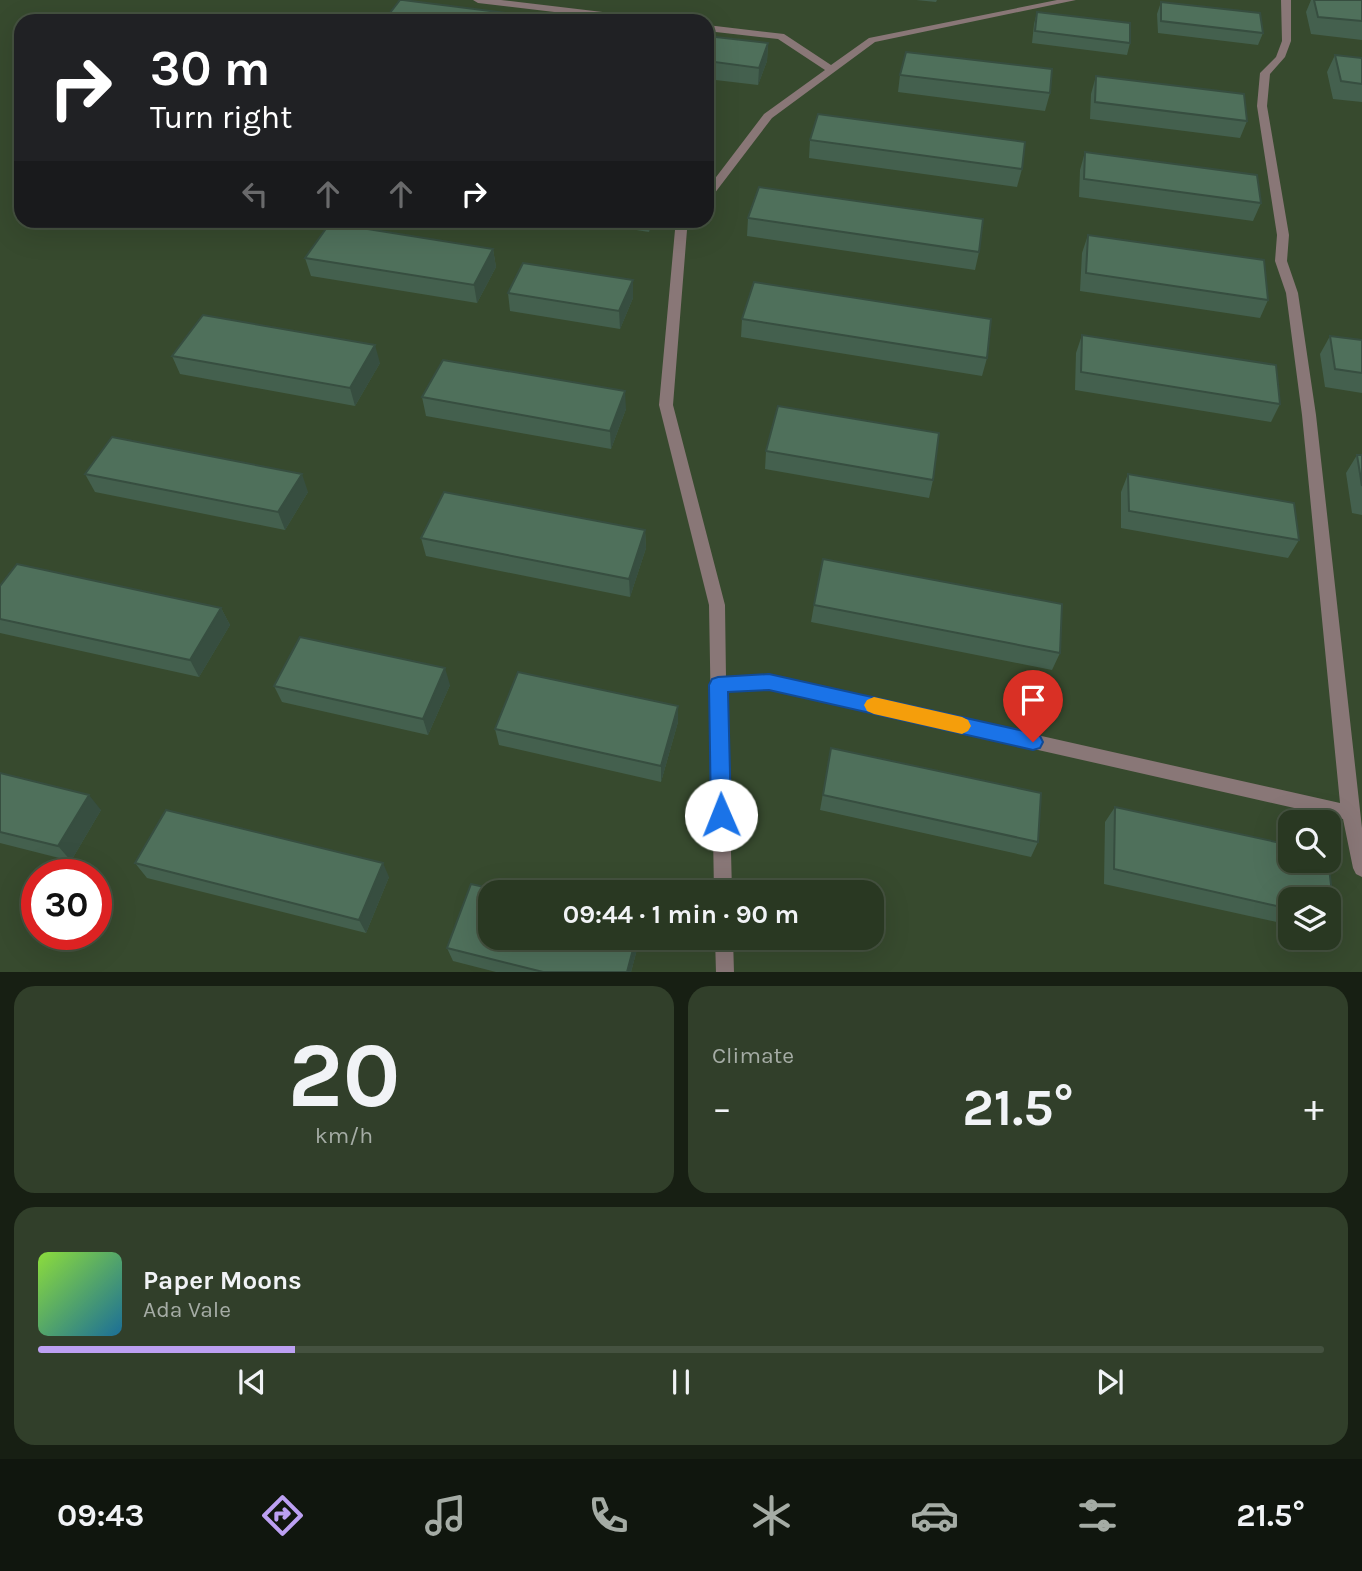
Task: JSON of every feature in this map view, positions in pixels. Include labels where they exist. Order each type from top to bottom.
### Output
[{"type":"street","points":[[478,0],[595,14]]},
{"type":"street","points":[[714,187],[768,116],[872,40],[1071,0]]},
{"type":"street","points":[[1286,0],[1287,37],[1281,61],[1265,72],[1262,106],[1283,235],[1281,261],[1292,293],[1309,415],[1350,813],[1362,868]]},
{"type":"street","points":[[714,28],[781,36],[831,70]]},
{"type":"street","points":[[682,228],[666,405],[717,605],[723,880]]},
{"type":"street","points":[[718,685],[769,682],[1350,813]]},
{"type":"street","points":[[724,950],[725,972]]},
{"type":"building","points":[[400,0],[513,14],[389,14]]},
{"type":"building","points":[[1314,0],[1362,0],[1362,21],[1318,17]]},
{"type":"building","points":[[1161,2],[1260,13],[1263,33],[1161,21]]},
{"type":"building","points":[[1037,12],[1130,23],[1130,43],[1035,31]]},
{"type":"building","points":[[714,37],[768,43],[759,68],[714,62]]},
{"type":"building","points":[[906,52],[1052,69],[1050,93],[900,75]]},
{"type":"building","points":[[1335,55],[1362,58],[1362,84],[1341,81]]},
{"type":"building","points":[[1096,76],[1244,94],[1247,121],[1095,102]]},
{"type":"building","points":[[818,114],[1025,142],[1022,169],[810,140]]},
{"type":"building","points":[[1085,152],[1257,175],[1261,203],[1084,179]]},
{"type":"building","points":[[759,187],[983,219],[979,252],[748,218]]},
{"type":"building","points":[[326,228],[361,228],[493,249],[474,285],[305,258]]},
{"type":"building","points":[[1088,235],[1264,260],[1268,300],[1086,273]]},
{"type":"building","points":[[523,263],[633,280],[619,311],[508,293]]},
{"type":"building","points":[[754,282],[991,319],[987,358],[742,319]]},
{"type":"building","points":[[203,315],[375,345],[350,388],[172,356]]},
{"type":"building","points":[[1082,335],[1276,365],[1280,404],[1081,372]]},
{"type":"building","points":[[1330,336],[1362,340],[1362,373],[1335,369]]},
{"type":"building","points":[[443,360],[625,391],[610,431],[422,397]]},
{"type":"building","points":[[778,406],[939,433],[933,480],[766,451]]},
{"type":"building","points":[[112,437],[302,474],[278,512],[85,474]]},
{"type":"building","points":[[1357,455],[1362,455],[1362,486]]},
{"type":"building","points":[[1128,474],[1294,503],[1299,540],[1129,511]]},
{"type":"building","points":[[444,492],[645,530],[629,579],[421,538]]},
{"type":"building","points":[[823,559],[1062,604],[1060,653],[814,605]]},
{"type":"building","points":[[17,564],[221,608],[190,660],[0,619],[0,586]]},
{"type":"building","points":[[300,637],[445,668],[423,719],[274,686]]},
{"type":"building","points":[[518,672],[678,706],[661,766],[495,729]]},
{"type":"building","points":[[831,748],[1041,793],[1038,842],[823,795]]},
{"type":"building","points":[[0,773],[89,795],[58,846],[0,832]]},
{"type":"building","points":[[1115,807],[1278,842],[1278,873],[1330,873],[1331,887],[1278,887],[1278,906],[1114,869]]},
{"type":"building","points":[[166,810],[383,863],[359,920],[135,863]]},
{"type":"building","points":[[471,884],[478,886],[478,950],[633,950],[627,972],[543,972],[447,948]]},
{"type":"slow traffic","points":[[874,705],[962,726]]},
{"type":"route","points":[[721,815],[718,685],[769,682],[1033,742]]}]
